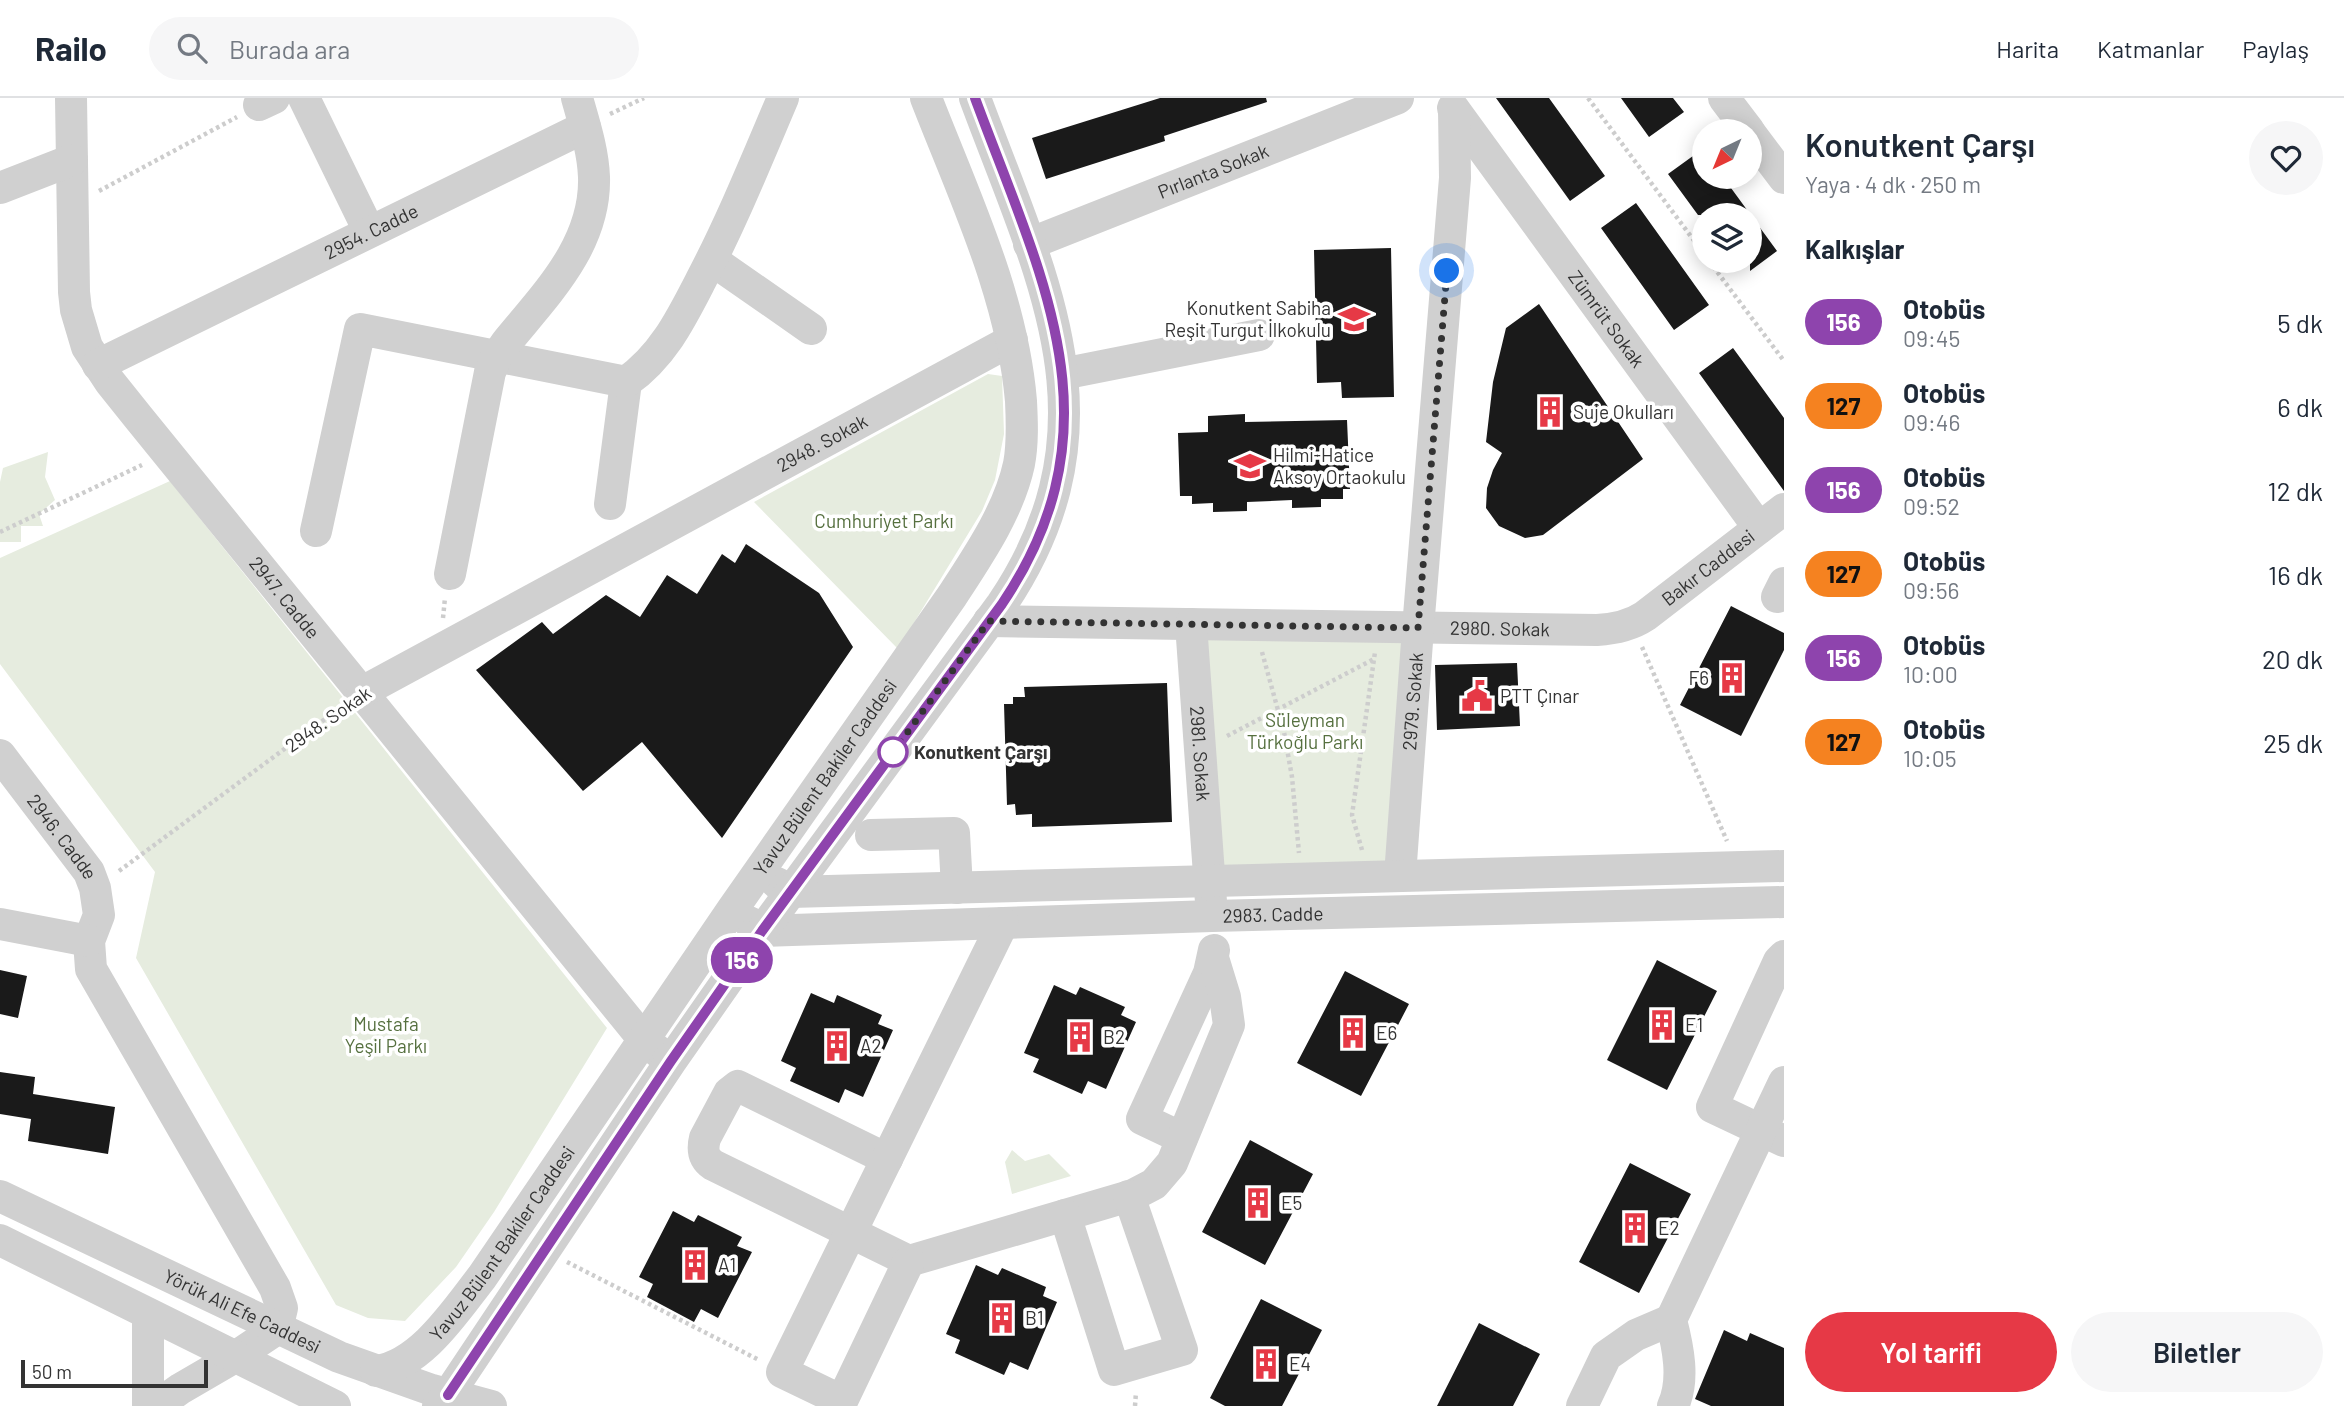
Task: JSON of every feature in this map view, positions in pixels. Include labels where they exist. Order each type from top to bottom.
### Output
[{"type":"street","name":"2947. Cadde","points":[[71,98],[74,292],[76,310],[87,346],[98,365],[644,1040],[671,1061]]},
{"type":"street","points":[[304,98],[369,231]]},
{"type":"street","points":[[610,504],[626,382],[652,361],[665,345],[712,260],[783,98]]},
{"type":"street","name":"Yavuz Bülent Bakiler Caddesi","points":[[376,1371],[392,1367],[409,1357],[452,1315],[499,1254],[732,911],[952,596],[1007,500],[1019,465],[1022,445],[1020,391],[1012,340],[991,267],[926,98]]},
{"type":"street","name":"Yavuz Bülent Bakiler Caddesi","points":[[443,1401],[671,1061],[1024,570],[1049,512],[1063,440],[1062,374],[1051,309],[975,98]]},
{"type":"street","name":"Pırlanta Sokak","points":[[1029,244],[1398,98]]},
{"type":"street","points":[[1724,98],[1740,119]]},
{"type":"street","name":"Zümrüt Sokak","points":[[1447,104],[1759,528]]},
{"type":"street","name":"2979. Sokak","points":[[1385,876],[1418,628],[1455,178],[1447,104]]},
{"type":"street","points":[[450,574],[490,372],[497,356],[566,267],[584,231],[591,209],[594,178],[581,112]]},
{"type":"street","name":"2954. Cadde","points":[[98,365],[369,231],[581,112]]},
{"type":"street","points":[[1762,148],[1784,178]]},
{"type":"street","points":[[0,188],[72,160]]},
{"type":"street","points":[[712,260],[811,329]]},
{"type":"street","points":[[316,531],[360,329],[626,382]]},
{"type":"street","points":[[1062,374],[1259,335]]},
{"type":"street","name":"2948. Sokak","points":[[362,692],[1012,340]]},
{"type":"street","name":"Bakır Caddesi","points":[[1632,624],[1784,509]]},
{"type":"street","name":"2980. Sokak","points":[[989,621],[1597,630],[1632,624]]},
{"type":"street","name":"2981. Sokak","points":[[1191,624],[1213,958]]},
{"type":"street","name":"2946. Cadde","points":[[0,755],[83,864],[95,888]]},
{"type":"street","points":[[872,835],[954,833],[957,888]]},
{"type":"street","name":"2983. Cadde","points":[[790,892],[1784,866]]},
{"type":"street","points":[[760,872],[790,892]]},
{"type":"street","points":[[95,888],[99,915],[89,940],[91,969],[278,1295],[282,1308],[277,1329],[156,1406]]},
{"type":"street","name":"2983. Cadde","points":[[762,931],[1212,916],[1784,902]]},
{"type":"street","points":[[732,911],[762,931]]},
{"type":"street","points":[[909,1261],[842,1401],[782,1372],[1003,923]]},
{"type":"street","points":[[0,925],[89,940]]},
{"type":"street","points":[[1772,1136],[1712,1107],[1779,961],[1784,956]]},
{"type":"street","points":[[887,1158],[738,1086],[729,1093],[705,1138],[704,1154],[713,1165],[909,1261],[1129,1196],[1146,1189],[1164,1174],[1172,1163],[1230,1025],[1213,958]]},
{"type":"street","points":[[1182,1138],[1142,1119],[1213,958]]},
{"type":"street","points":[[1582,1406],[1606,1356],[1636,1335],[1671,1320],[1772,1136],[1784,1082]]},
{"type":"street","name":"Yörük Ali Efe Caddesi","points":[[0,1196],[327,1352],[443,1401],[491,1406]]},
{"type":"street","points":[[1065,1215],[1114,1370],[1182,1350],[1129,1196]]},
{"type":"street","points":[[0,1240],[234,1357],[315,1403]]},
{"type":"street","points":[[148,1314],[148,1406]]},
{"type":"street","points":[[1671,1320],[1676,1338],[1679,1374],[1678,1394],[1673,1406]]},
{"type":"path","points":[[581,112],[644,98]]},
{"type":"path","points":[[1588,98],[1692,238]]},
{"type":"path","points":[[72,206],[266,102]]},
{"type":"path","points":[[1718,273],[1784,361]]},
{"type":"path","points":[[0,532],[168,453]]},
{"type":"path","points":[[445,647],[443,609],[450,574]]},
{"type":"path","points":[[1632,624],[1738,868]]},
{"type":"path","points":[[1254,625],[1278,709],[1292,777],[1301,878]]},
{"type":"path","points":[[1376,627],[1375,659],[1352,815],[1385,876]]},
{"type":"path","points":[[1200,750],[1375,659]]},
{"type":"path","name":"2948. Sokak","points":[[95,888],[362,692]]},
{"type":"path","points":[[545,1250],[782,1372]]},
{"type":"green space","name":"Cumhuriyet Parkı","points":[[988,374],[1002,376],[1004,434],[995,480],[982,511],[898,649],[754,502]]},
{"type":"green space","points":[[48,452],[45,477],[55,500],[39,514],[43,526],[21,526],[21,542],[0,542],[0,482],[3,468]]},
{"type":"green space","name":"Mustafa Yeşil Parkı","points":[[170,481],[607,1028],[494,1212],[456,1267],[405,1321],[368,1318],[336,1305],[136,958],[155,872],[0,664],[0,558]]},
{"type":"green space","name":"Süleyman Türkoğlu Parkı","points":[[1191,624],[1418,628],[1400,876],[1210,881]]},
{"type":"green space","points":[[1012,1150],[1025,1161],[1049,1154],[1071,1176],[1012,1194],[1005,1162]]},
{"type":"building","points":[[1160,98],[1266,98],[1267,102],[1164,136],[1165,141],[1046,179],[1032,138]]},
{"type":"building","points":[[1496,98],[1549,98],[1605,176],[1570,201]]},
{"type":"building","points":[[1621,98],[1673,98],[1684,112],[1649,137]]},
{"type":"building","points":[[1692,157],[1692,189],[1732,189],[1742,203],[1692,203],[1692,207],[1668,174]]},
{"type":"building","points":[[1636,203],[1709,305],[1674,330],[1601,228]]},
{"type":"building","points":[[1762,230],[1777,251],[1762,262]]},
{"type":"building","points":[[1391,248],[1394,397],[1342,398],[1341,382],[1317,383],[1314,250]]},
{"type":"building","name":"Suje Okulları","points":[[1539,304],[1643,459],[1543,535],[1525,538],[1499,526],[1486,508],[1487,488],[1502,453],[1486,442],[1493,382],[1506,328]]},
{"type":"building","points":[[1733,348],[1784,418],[1784,491],[1699,373]]},
{"type":"building","name":"Hilmi-Hatice Aksoy Ortaokulu","points":[[1245,414],[1245,422],[1347,420],[1350,489],[1343,489],[1343,499],[1321,499],[1321,507],[1292,508],[1292,500],[1247,502],[1247,511],[1213,512],[1213,503],[1192,504],[1192,496],[1180,496],[1178,433],[1208,432],[1208,416]]},
{"type":"building","points":[[746,544],[819,593],[853,647],[722,838],[642,742],[583,791],[476,670],[542,622],[553,634],[606,595],[640,617],[667,575],[697,594],[722,554],[735,563]]},
{"type":"building","name":"F6","points":[[1731,606],[1784,633],[1784,650],[1741,736],[1680,705]]},
{"type":"building","name":"PTT Çınar","points":[[1517,663],[1520,726],[1437,730],[1435,665]]},
{"type":"building","points":[[1167,683],[1172,822],[1032,827],[1032,814],[1016,815],[1015,804],[1007,805],[1004,704],[1013,704],[1013,697],[1025,697],[1024,687]]},
{"type":"building","name":"E1","points":[[1657,960],[1717,991],[1667,1090],[1607,1060]]},
{"type":"building","points":[[0,970],[27,976],[18,1018],[0,1014]]},
{"type":"building","name":"E6","points":[[1345,971],[1409,1004],[1361,1096],[1297,1063]]},
{"type":"building","name":"B2","points":[[1054,985],[1076,995],[1080,987],[1125,1007],[1121,1015],[1136,1022],[1106,1089],[1088,1081],[1082,1094],[1033,1072],[1039,1059],[1024,1053]]},
{"type":"building","name":"A2","points":[[811,993],[834,1003],[837,995],[882,1015],[878,1024],[893,1030],[863,1097],[845,1089],[839,1103],[790,1081],[796,1068],[781,1061]]},
{"type":"building","points":[[0,1072],[35,1077],[33,1094],[115,1107],[108,1154],[28,1141],[31,1119],[0,1114]]},
{"type":"building","name":"E5","points":[[1250,1140],[1313,1174],[1265,1265],[1202,1232]]},
{"type":"building","name":"E2","points":[[1630,1163],[1691,1194],[1639,1293],[1579,1262]]},
{"type":"building","name":"A1","points":[[673,1211],[694,1222],[698,1215],[742,1237],[737,1246],[752,1252],[718,1318],[701,1309],[694,1322],[647,1297],[653,1284],[639,1277]]},
{"type":"building","name":"B1","points":[[976,1265],[998,1275],[1002,1268],[1046,1287],[1043,1296],[1057,1302],[1028,1370],[1010,1362],[1004,1375],[955,1353],[960,1340],[946,1334]]},
{"type":"building","name":"E4","points":[[1261,1299],[1322,1330],[1282,1406],[1225,1406],[1210,1398]]},
{"type":"building","points":[[1479,1323],[1540,1354],[1513,1406],[1437,1406]]},
{"type":"building","points":[[1724,1330],[1747,1341],[1750,1333],[1784,1348],[1784,1406],[1711,1406],[1695,1399]]},
{"type":"bus line","name":"156","points":[[448,1395],[671,1061],[762,931],[1002,604],[1024,570],[1042,531],[1054,494],[1063,440],[1064,391],[1060,351],[1045,287],[975,98]]},
{"type":"place","name":"Konutkent Sabiha Reşit Turgut İlkokulu","points":[[1354,319]]},
{"type":"place","name":"Suje Okulları","points":[[1550,412]]},
{"type":"place","name":"Hilmi-Hatice Aksoy Ortaokulu","points":[[1250,466]]},
{"type":"place","name":"F6","points":[[1732,678]]},
{"type":"place","name":"PTT Çınar","points":[[1477,696]]},
{"type":"place","name":"Konutkent Çarşı","points":[[893,752]]},
{"type":"place","name":"E1","points":[[1662,1025]]},
{"type":"place","name":"E6","points":[[1353,1033]]},
{"type":"place","name":"B2","points":[[1080,1037]]},
{"type":"place","name":"A2","points":[[837,1046]]},
{"type":"place","name":"E5","points":[[1258,1203]]},
{"type":"place","name":"E2","points":[[1635,1228]]},
{"type":"place","name":"A1","points":[[695,1265]]},
{"type":"place","name":"B1","points":[[1002,1318]]},
{"type":"place","name":"E4","points":[[1266,1364]]},
{"type":"route","points":[[893,752],[989,621],[1418,628],[1447,271]]}]
